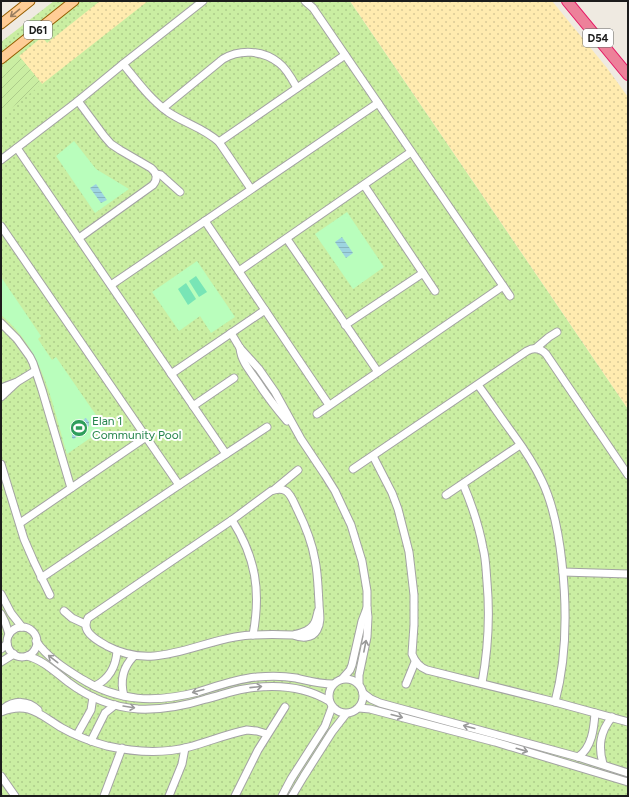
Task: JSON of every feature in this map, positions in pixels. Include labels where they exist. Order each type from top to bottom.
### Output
[{"type":"highway","name":"D54","points":[[567,1],[628,75]]},
{"type":"main road","name":"D61","points":[[1,24],[30,1]]},
{"type":"main road","name":"D61","points":[[1,59],[74,1]]},
{"type":"street","points":[[1,160],[204,1]]},
{"type":"street","points":[[305,1],[313,8],[510,296]]},
{"type":"street","points":[[163,108],[223,59],[241,52],[251,52],[274,59],[285,69],[297,88]]},
{"type":"street","points":[[218,142],[345,55]]},
{"type":"street","points":[[123,64],[150,96],[163,108],[211,136],[218,142],[251,189]]},
{"type":"street","points":[[78,101],[111,144],[151,168],[156,174],[161,175],[180,192]]},
{"type":"street","points":[[111,284],[378,103]]},
{"type":"street","points":[[17,148],[226,454]]},
{"type":"street","points":[[239,271],[411,152]]},
{"type":"street","points":[[79,238],[153,185],[156,180],[156,174]]},
{"type":"street","points":[[364,185],[435,291]]},
{"type":"street","points":[[205,221],[329,405]]},
{"type":"street","points":[[2,230],[179,485]]},
{"type":"street","points":[[286,238],[378,372]]},
{"type":"street","points":[[345,325],[423,273]]},
{"type":"street","points":[[317,414],[504,286]]},
{"type":"street","points":[[171,374],[265,310]]},
{"type":"street","points":[[1,323],[30,357],[42,390],[71,488]]},
{"type":"street","points":[[353,470],[527,351],[536,348],[557,332]]},
{"type":"street","points":[[231,333],[240,348],[270,383],[296,431],[335,491],[351,525],[362,561],[367,591],[367,637],[359,675],[359,684]]},
{"type":"street","points":[[240,348],[241,356],[252,374],[271,402],[296,431]]},
{"type":"street","points":[[536,348],[546,354],[628,475]]},
{"type":"street","points":[[252,374],[259,369]]},
{"type":"street","points":[[1,388],[17,382],[35,371]]},
{"type":"street","points":[[193,406],[234,378]]},
{"type":"street","points":[[1,397],[17,382]]},
{"type":"street","points":[[478,385],[536,469],[552,508],[563,572],[565,614],[564,650],[560,686],[555,702]]},
{"type":"street","points":[[271,402],[278,398]]},
{"type":"street","points":[[41,578],[268,427]]},
{"type":"street","points":[[20,523],[146,437]]},
{"type":"street","points":[[446,495],[520,445]]},
{"type":"street","points":[[373,456],[392,493],[406,537],[414,595],[412,651],[415,662],[424,669],[628,722]]},
{"type":"street","points":[[1,464],[29,551],[50,595]]},
{"type":"street","points":[[275,489],[284,490],[290,495],[307,530],[315,560],[319,609],[315,622],[311,628],[293,635],[253,635],[224,640],[167,655],[152,656],[134,656],[117,651],[92,637],[86,629],[88,618],[232,520],[271,490],[275,489],[298,470]]},
{"type":"street","points":[[463,484],[472,505],[484,549],[489,619],[482,683]]},
{"type":"street","points":[[232,520],[245,544],[255,575],[257,608],[253,635]]},
{"type":"street","points":[[563,572],[628,574]]},
{"type":"street","points":[[1,594],[11,613],[22,627],[30,630],[36,637],[36,646],[27,656]]},
{"type":"street","points":[[342,679],[350,670],[352,665],[362,621],[367,608]]},
{"type":"street","points":[[64,611],[72,618],[86,624]]},
{"type":"street","points":[[1,614],[9,634],[7,644],[11,652],[23,657],[27,656],[37,659],[78,689],[93,697],[115,705],[136,709],[168,708],[205,700],[244,689],[267,686],[288,687],[316,694],[331,704],[337,711],[346,714],[359,708],[363,699],[362,688],[351,679],[342,679],[332,684],[288,678],[256,678],[234,681],[184,695],[167,698],[137,699],[114,694],[73,674],[51,658],[36,641]]},
{"type":"street","points":[[9,634],[15,629],[22,627]]},
{"type":"street","points":[[1,649],[7,644]]},
{"type":"street","points":[[95,686],[109,675],[115,662],[117,651]]},
{"type":"street","points":[[1,662],[14,654]]},
{"type":"street","points":[[124,696],[122,686],[123,673],[126,666],[134,656]]},
{"type":"street","points":[[115,662],[126,666]]},
{"type":"street","points":[[406,684],[415,662]]},
{"type":"street","points":[[109,675],[114,675],[122,680]]},
{"type":"street","points":[[282,796],[325,726],[331,704],[328,695],[332,684]]},
{"type":"street","points":[[363,693],[380,703],[603,764],[628,773]]},
{"type":"street","points":[[77,735],[90,714],[93,697]]},
{"type":"street","points":[[1,712],[15,702],[23,702],[35,707],[40,714],[63,728],[91,741],[139,751],[155,752],[185,748],[247,730],[267,734]]},
{"type":"street","points":[[91,741],[108,709],[115,705]]},
{"type":"street","points":[[235,796],[267,734],[285,707]]},
{"type":"street","points":[[359,708],[370,709],[495,742],[628,782]]},
{"type":"street","points":[[578,757],[586,750],[588,746],[592,734],[595,713]]},
{"type":"street","points":[[90,714],[101,720]]},
{"type":"street","points":[[292,796],[332,732],[346,714]]},
{"type":"street","points":[[603,764],[600,754],[600,744],[605,727],[612,717]]},
{"type":"street","points":[[592,734],[602,737]]},
{"type":"street","points":[[104,796],[122,748]]},
{"type":"street","points":[[169,796],[182,764],[185,748]]},
{"type":"street","points":[[1,776],[15,796]]},
{"type":"green space","points":[[54,1],[350,1],[628,409],[628,796],[1,796],[1,42]]},
{"type":"green space","points":[[19,56],[42,84],[1,116],[1,70]]},
{"type":"green space","points":[[74,141],[96,169],[129,189],[95,213],[56,156]]},
{"type":"green space","points":[[347,212],[384,267],[353,289],[315,234]]},
{"type":"green space","points":[[197,261],[235,317],[211,333],[200,316],[179,331],[152,292]]},
{"type":"green space","points":[[196,276],[207,292],[199,297],[189,281]]},
{"type":"green space","points":[[1,277],[41,336],[38,339],[52,360],[56,357],[105,428],[67,454],[51,397],[37,361],[16,329],[1,315]]},
{"type":"green space","points":[[186,283],[196,299],[188,305],[178,289]]},
{"type":"sand","points":[[100,1],[148,1],[42,84],[19,56],[42,37],[47,43]]},
{"type":"sand","points":[[350,1],[552,1],[607,68],[628,97],[628,409]]},
{"type":"water","points":[[96,184],[107,200],[101,203],[90,188]]},
{"type":"water","points":[[342,237],[353,253],[346,258],[335,242]]},
{"type":"water","name":"Elan 1 Community Pool","points":[[85,418],[89,422],[89,426],[74,439],[72,438],[72,428],[82,424]]},
{"type":"place","name":"Elan 1 Community Pool","points":[[79,428]]}]
